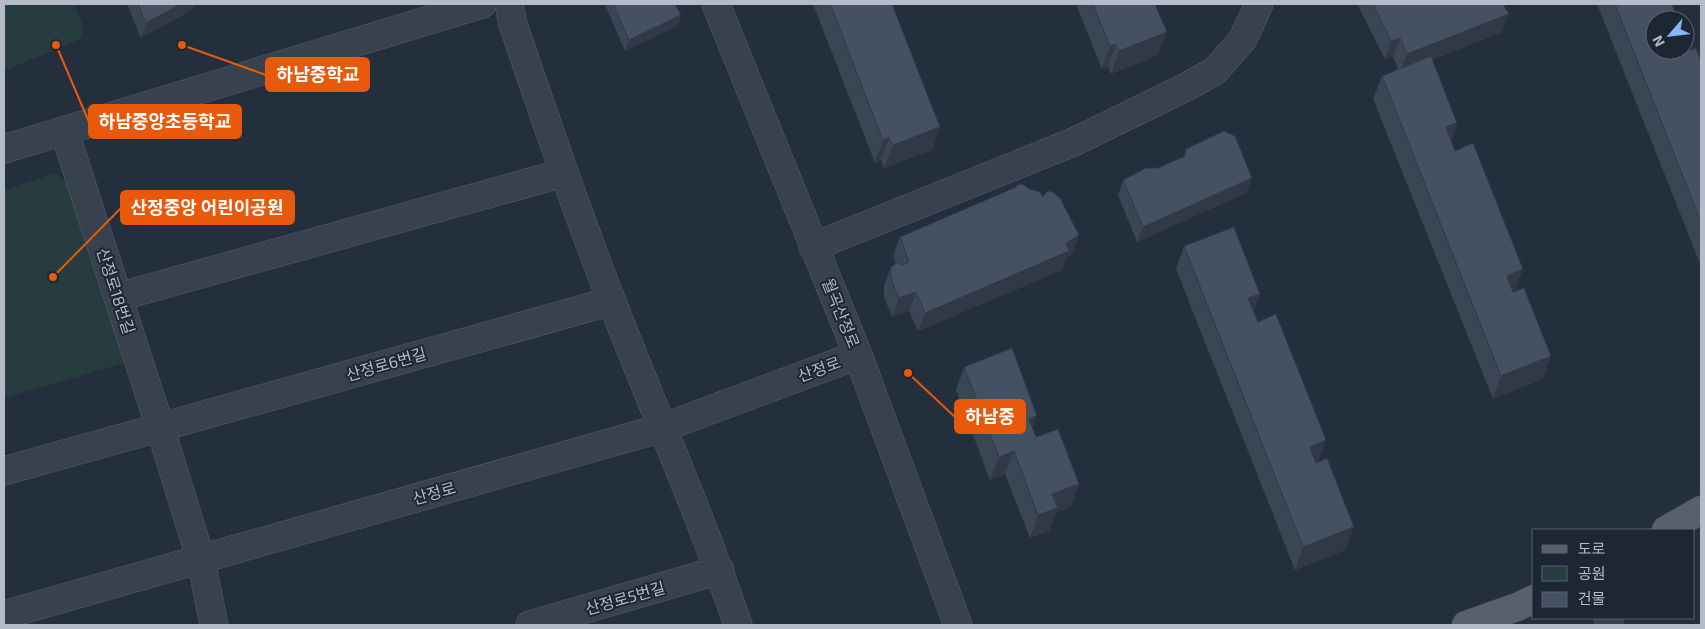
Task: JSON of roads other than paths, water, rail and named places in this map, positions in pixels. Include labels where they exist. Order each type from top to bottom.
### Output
[{"type":"main road","points":[[1668,529],[1701,510]]},
{"type":"main road","points":[[1466,625],[1517,607],[1532,599]]},
{"type":"street","points":[[4,149],[482,4]]},
{"type":"street","points":[[509,4],[512,22],[563,173],[662,428],[720,570],[738,625]]},
{"type":"street","name":"월곡산정로","points":[[716,4],[858,355],[958,625]]},
{"type":"street","points":[[813,246],[1076,141],[1201,79],[1215,71],[1243,39],[1259,4]]},
{"type":"street","name":"산정로18번길","points":[[64,130],[201,560],[214,625]]},
{"type":"street","points":[[118,297],[563,173]]},
{"type":"street","name":"산정로6번길","points":[[160,427],[612,301]]},
{"type":"street","name":"산정로","points":[[4,615],[662,428],[858,355]]},
{"type":"street","points":[[4,472],[160,427]]},
{"type":"street","name":"산정로5번길","points":[[530,625],[720,570]]},
{"type":"place","name":"하남중앙초등학교","points":[[56,45]]},
{"type":"place","name":"하남중학교","points":[[182,45]]},
{"type":"place","name":"산정중앙 어린이공원","points":[[53,277]]},
{"type":"place","name":"하남중","points":[[908,373]]}]
